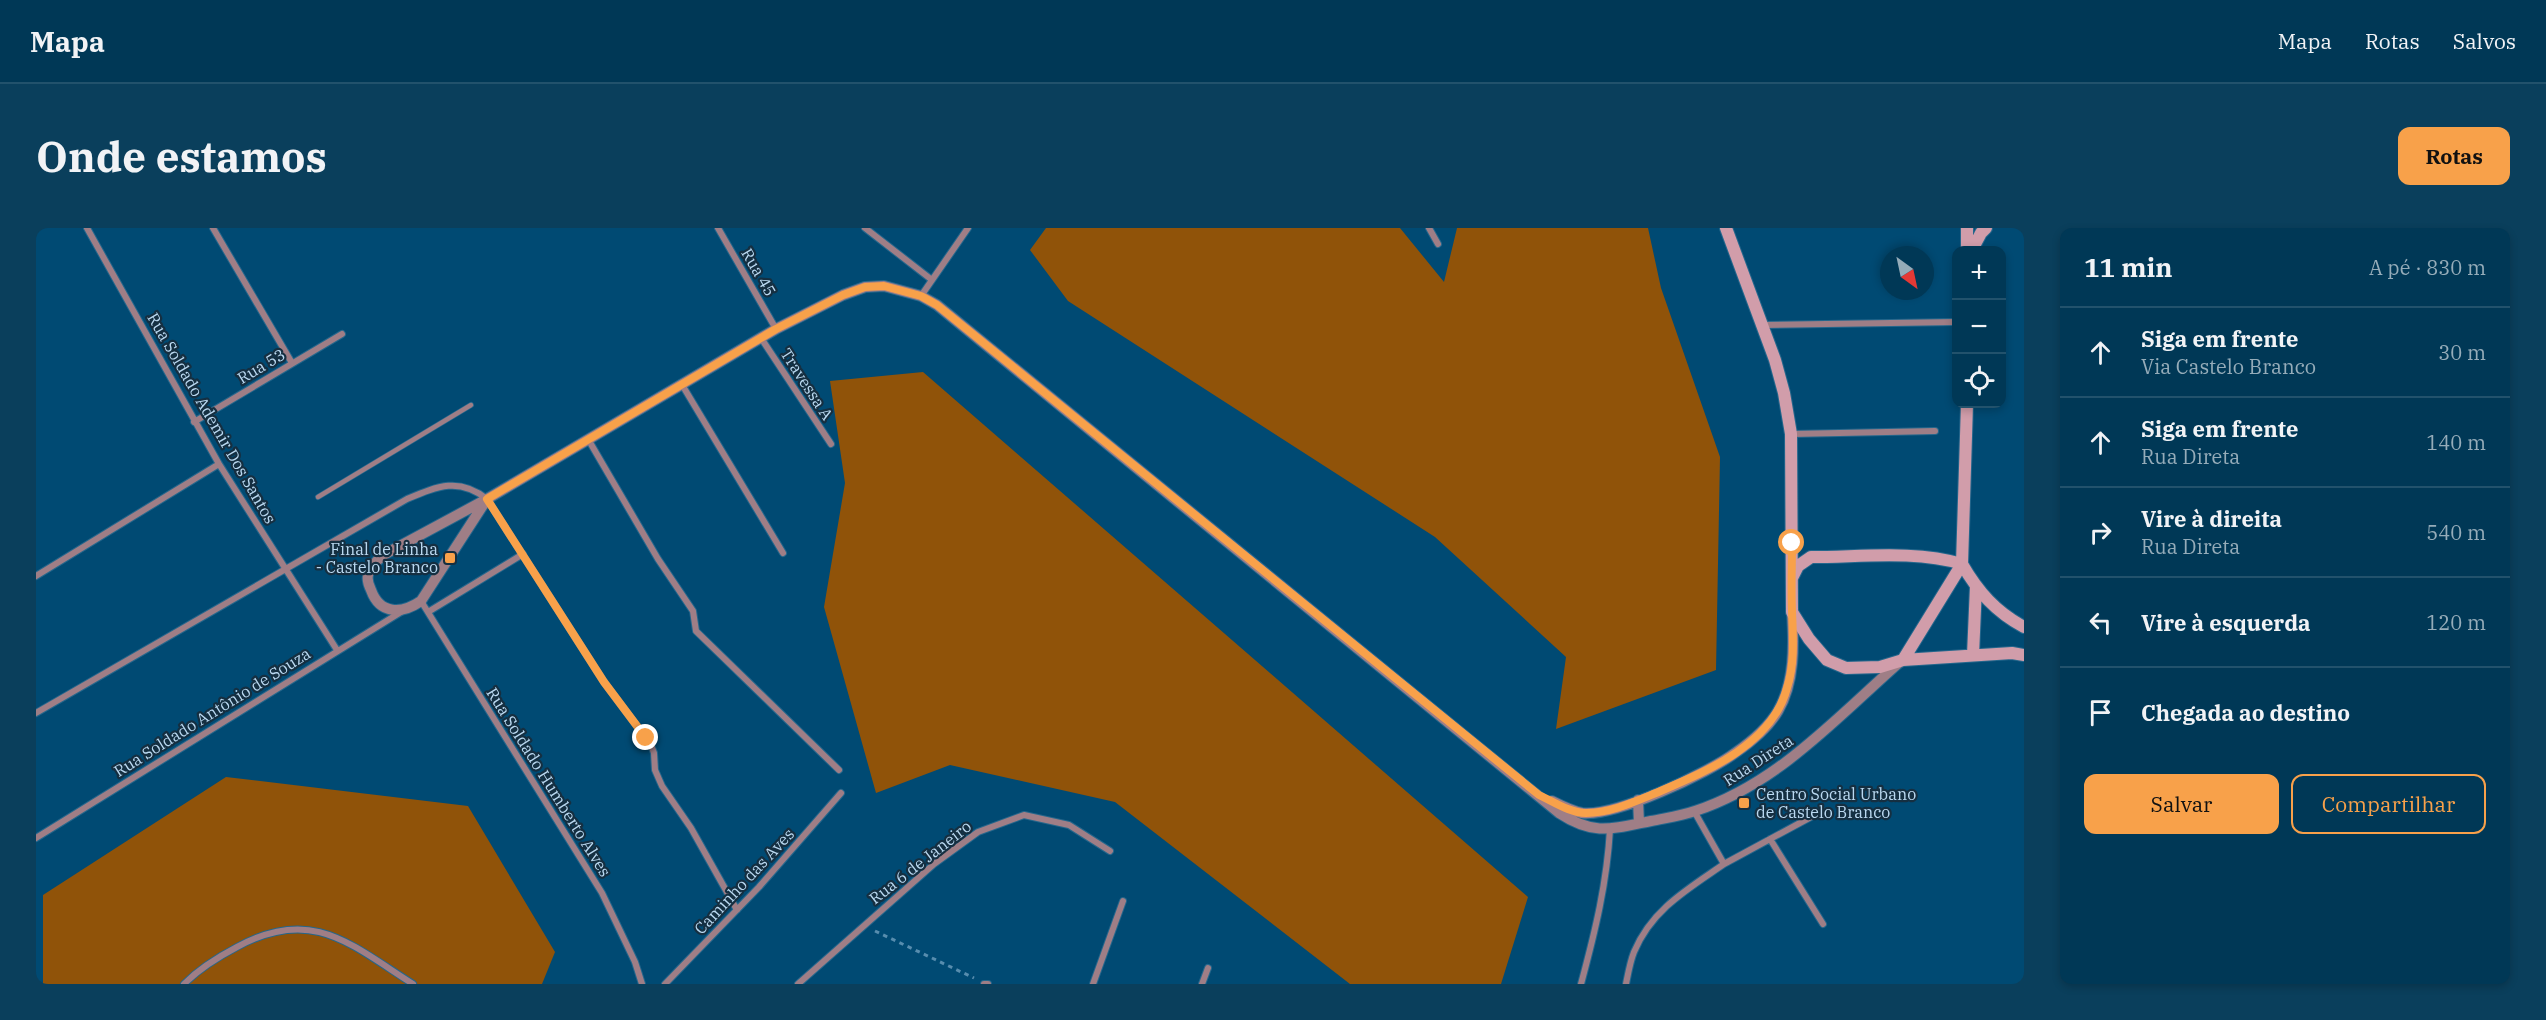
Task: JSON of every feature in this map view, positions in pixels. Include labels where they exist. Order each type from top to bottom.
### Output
[{"type":"main road","points":[[1726,228],[1775,360],[1791,434],[1792,612],[1809,639],[1827,660],[1846,668],[1880,668],[1903,660],[2012,653],[2024,655]]},
{"type":"main road","points":[[1966,228],[1967,246]]},
{"type":"main road","points":[[1974,246],[1986,228]]},
{"type":"main road","points":[[1903,660],[1962,564],[1967,408]]},
{"type":"main road","points":[[1792,579],[1800,564],[1811,557],[1923,557],[1962,564],[1993,607],[2024,627]]},
{"type":"main road","points":[[1973,655],[1976,586]]},
{"type":"street","name":"Rua Soldado Ademir Dos Santos","points":[[87,228],[194,422],[337,650]]},
{"type":"street","points":[[213,228],[292,363]]},
{"type":"street","name":"Rua 45","points":[[718,228],[776,329]]},
{"type":"street","points":[[865,228],[932,280]]},
{"type":"street","points":[[921,296],[968,228]]},
{"type":"street","points":[[1429,228],[1438,244]]},
{"type":"street","name":"Rua Direta","points":[[487,499],[421,601],[404,610],[384,608],[372,594],[368,573],[375,562],[385,554],[487,499],[776,329],[865,287],[899,288],[921,296],[945,312],[1539,795],[1573,822],[1588,828],[1610,829],[1695,811],[1758,782],[1785,763],[1903,660]]},
{"type":"street","points":[[1762,325],[1952,322]]},
{"type":"street","name":"Rua 53","points":[[194,422],[342,334]]},
{"type":"street","name":"Travessa A","points":[[761,338],[831,444]]},
{"type":"street","points":[[681,384],[783,553]]},
{"type":"street","points":[[1791,434],[1935,431]]},
{"type":"street","points":[[588,439],[658,559],[693,611],[696,632],[839,770]]},
{"type":"street","points":[[36,576],[219,464]]},
{"type":"street","points":[[36,713],[407,499],[427,491],[454,485],[465,486],[487,499],[604,682],[651,745],[655,770],[662,786],[691,828],[737,910]]},
{"type":"street","points":[[428,612],[523,554]]},
{"type":"street","name":"Rua Soldado Humberto Alves","points":[[421,601],[602,893],[635,962],[642,984]]},
{"type":"street","name":"Rua Soldado Antônio de Souza","points":[[36,838],[404,610]]},
{"type":"street","name":"Rua Direta","points":[[1539,795],[1583,813],[1600,812],[1638,800],[1684,781],[1734,754],[1761,732],[1778,711],[1787,689],[1794,646],[1792,612]]},
{"type":"street","name":"Caminho das Aves","points":[[665,984],[737,910],[842,793]]},
{"type":"street","points":[[1638,800],[1639,823]]},
{"type":"street","points":[[1695,811],[1724,864]]},
{"type":"street","points":[[1626,984],[1634,952],[1649,926],[1667,903],[1724,864],[1822,811]]},
{"type":"street","name":"Rua 6 de Janeiro","points":[[798,984],[864,925],[978,832],[1024,815],[1069,825],[1110,851]]},
{"type":"street","points":[[1581,984],[1599,919],[1607,875],[1610,829]]},
{"type":"street","points":[[1770,839],[1823,924]]},
{"type":"street","points":[[1093,984],[1123,901]]},
{"type":"street","points":[[184,984],[224,953],[254,937],[280,929],[305,929],[330,935],[353,946],[413,984]]},
{"type":"street","points":[[1202,984],[1208,968]]},
{"type":"lane","points":[[318,497],[471,405]]},
{"type":"path","points":[[864,925],[929,959],[986,984]]},
{"type":"shaded area","points":[[1046,228],[1400,228],[1444,282],[1457,228],[1648,228],[1661,288],[1720,457],[1716,670],[1556,729],[1566,657],[1435,537],[1068,301],[1030,250]]},
{"type":"shaded area","points":[[923,372],[1528,897],[1501,984],[1350,984],[1115,802],[950,765],[876,793],[824,607],[845,483],[830,381]]},
{"type":"shaded area","points":[[226,777],[468,806],[555,952],[542,984],[43,984],[43,895]]},
{"type":"place","name":"Final de Linha - Castelo Branco","points":[[450,558]]},
{"type":"place","name":"Centro Social Urbano de Castelo Branco","points":[[1744,803]]},
{"type":"route","points":[[646,738],[604,682],[487,499],[776,329],[843,295],[865,287],[899,288],[937,305],[1539,795],[1583,813],[1614,809],[1684,781],[1734,754],[1761,732],[1778,711],[1787,689],[1794,646],[1792,543]]}]
